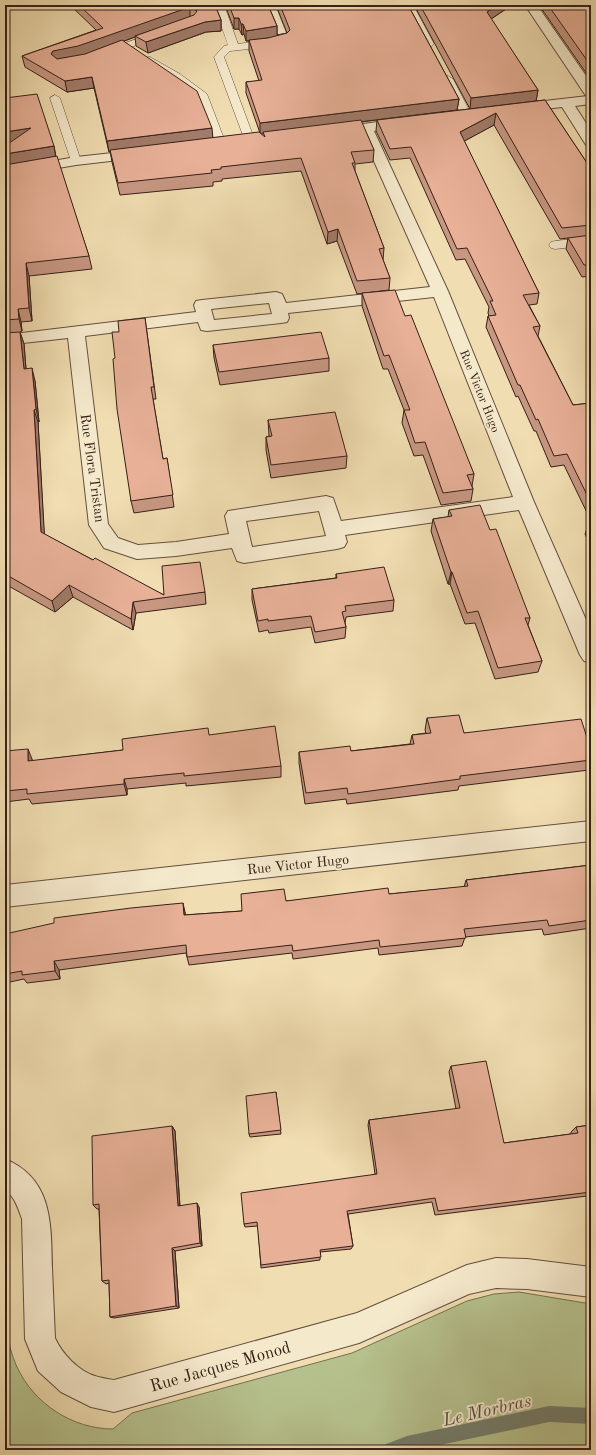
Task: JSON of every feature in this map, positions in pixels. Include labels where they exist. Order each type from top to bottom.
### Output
[{"type":"street","points":[[531,5],[591,94]]},
{"type":"street","points":[[505,110],[591,100]]},
{"type":"street","points":[[566,103],[591,142]]},
{"type":"street","points":[[451,116],[482,112]]},
{"type":"street","points":[[320,133],[420,120]]},
{"type":"street","name":"Rue Victor Hugo","points":[[366,128],[440,291],[525,502],[591,655]]},
{"type":"street","points":[[206,146],[266,140]]},
{"type":"street","points":[[5,173],[67,158],[152,152]]},
{"type":"street","points":[[5,340],[204,316],[202,305],[276,297],[279,308],[440,291]]},
{"type":"street","name":"Rue Flora Tristan","points":[[76,331],[99,525],[111,543],[137,552],[176,549],[240,540]]},
{"type":"street","points":[[334,529],[525,502]]},
{"type":"street","points":[[326,503],[337,542],[244,556],[240,540],[235,516],[326,503]]},
{"type":"street","name":"Rue Victor Hugo","points":[[5,896],[591,830]]},
{"type":"street","name":"Rue Jacques Monod","points":[[5,1173],[19,1183],[30,1199],[36,1219],[40,1339],[49,1360],[72,1381],[90,1392],[114,1396],[359,1328],[467,1280],[496,1273],[527,1274],[591,1282]]},
{"type":"lane","points":[[219,5],[234,47]]},
{"type":"lane","points":[[250,141],[219,57],[226,48],[268,44],[284,40],[270,5]]},
{"type":"lane","points":[[406,7],[435,55]]},
{"type":"lane","points":[[96,56],[169,30]]},
{"type":"lane","points":[[126,46],[176,76],[203,96],[221,144]]},
{"type":"lane","points":[[442,68],[466,114]]},
{"type":"lane","points":[[55,98],[67,158]]},
{"type":"lane","points":[[555,245],[591,241]]},
{"type":"green space","points":[[519,1292],[591,1304],[591,1450],[5,1450],[5,1326],[11,1352],[17,1367],[24,1380],[44,1403],[56,1412],[84,1425],[113,1429],[132,1413],[352,1353],[467,1301],[494,1294]]},
{"type":"building","points":[[79,5],[215,5],[221,20],[205,22],[146,42],[135,36],[194,15],[197,11],[190,7],[78,46],[53,51],[51,54],[57,59],[85,54],[122,40],[197,91],[212,128],[107,141],[92,77],[65,81],[22,56],[103,28]]},
{"type":"building","points":[[229,5],[268,5],[277,26],[246,31],[239,18],[234,18]]},
{"type":"building","points":[[280,5],[408,5],[459,99],[260,123],[246,82],[262,80],[249,40],[268,38],[287,33],[290,30]]},
{"type":"building","points":[[420,5],[498,5],[487,12],[538,90],[471,98]]},
{"type":"building","points":[[548,5],[591,5],[591,66]]},
{"type":"building","points":[[37,94],[54,146],[5,154],[5,146],[31,128],[5,132],[5,98]]},
{"type":"building","points":[[545,100],[591,169],[591,225],[562,228],[496,113],[460,132],[539,293],[523,295],[540,326],[533,327],[573,405],[591,403],[591,503],[567,454],[554,456],[538,419],[536,420],[520,385],[518,385],[488,316],[496,315],[490,301],[493,301],[467,248],[457,249],[411,147],[390,149],[377,120]]},
{"type":"building","points":[[361,120],[374,150],[351,152],[355,163],[352,163],[384,248],[379,249],[390,278],[357,281],[338,229],[328,232],[301,158],[221,167],[221,169],[211,170],[212,173],[118,183],[110,150],[259,132],[265,137],[263,132]]},
{"type":"building","points":[[57,156],[89,256],[26,263],[29,308],[18,309],[19,319],[5,320],[5,165]]},
{"type":"building","points":[[591,235],[591,265],[584,265],[568,238]]},
{"type":"building","points":[[395,290],[405,316],[411,315],[474,474],[467,475],[473,489],[443,493],[425,442],[415,443],[404,410],[410,410],[389,355],[384,356],[362,293]]},
{"type":"building","points":[[145,318],[154,387],[151,387],[163,459],[167,458],[173,495],[131,501],[117,409],[113,359],[115,358],[112,332],[119,332],[118,321]]},
{"type":"building","points":[[20,332],[24,369],[32,368],[36,409],[34,410],[41,532],[93,560],[95,558],[164,595],[162,566],[200,562],[205,592],[133,602],[131,619],[69,585],[52,601],[5,574],[5,333]]},
{"type":"building","points":[[321,332],[329,358],[219,372],[213,345]]},
{"type":"building","points":[[335,412],[347,456],[271,465],[266,437],[272,436],[268,420]]},
{"type":"building","points":[[480,505],[490,530],[496,529],[530,618],[525,618],[542,661],[498,668],[478,611],[467,613],[433,519],[452,516],[449,510]]},
{"type":"building","points":[[384,567],[394,600],[345,606],[346,611],[342,612],[346,627],[315,632],[311,616],[258,621],[252,589],[337,578],[336,574]]},
{"type":"building","points":[[459,715],[464,733],[581,719],[591,750],[591,760],[460,776],[460,779],[348,794],[347,788],[306,793],[299,752],[350,746],[351,751],[414,744],[412,735],[431,733],[427,718]]},
{"type":"building","points":[[275,726],[281,766],[184,776],[184,773],[124,779],[124,784],[27,794],[27,789],[5,791],[5,751],[28,749],[28,761],[123,750],[122,739],[208,728],[209,735]]},
{"type":"building","points":[[591,865],[591,920],[549,926],[547,920],[464,929],[466,938],[380,947],[379,940],[293,951],[292,945],[187,957],[186,945],[54,961],[55,971],[22,975],[22,971],[5,974],[5,934],[54,923],[54,918],[183,903],[184,915],[242,911],[241,894],[284,889],[286,901],[388,888],[389,894],[468,886],[466,880]]},
{"type":"building","points":[[486,1061],[504,1143],[578,1133],[576,1127],[591,1125],[591,1192],[438,1211],[435,1198],[347,1211],[353,1246],[320,1250],[321,1257],[261,1265],[257,1222],[244,1224],[241,1193],[377,1174],[369,1120],[460,1108],[451,1066]]},
{"type":"building","points":[[276,1092],[281,1130],[249,1134],[246,1096]]},
{"type":"building","points":[[172,1126],[178,1206],[197,1203],[200,1243],[172,1248],[176,1306],[110,1317],[109,1280],[102,1281],[99,1204],[93,1205],[92,1136]]},
{"type":"waterway","name":"Le Morbras","points":[[392,1450],[407,1444],[549,1414],[591,1416]]}]
